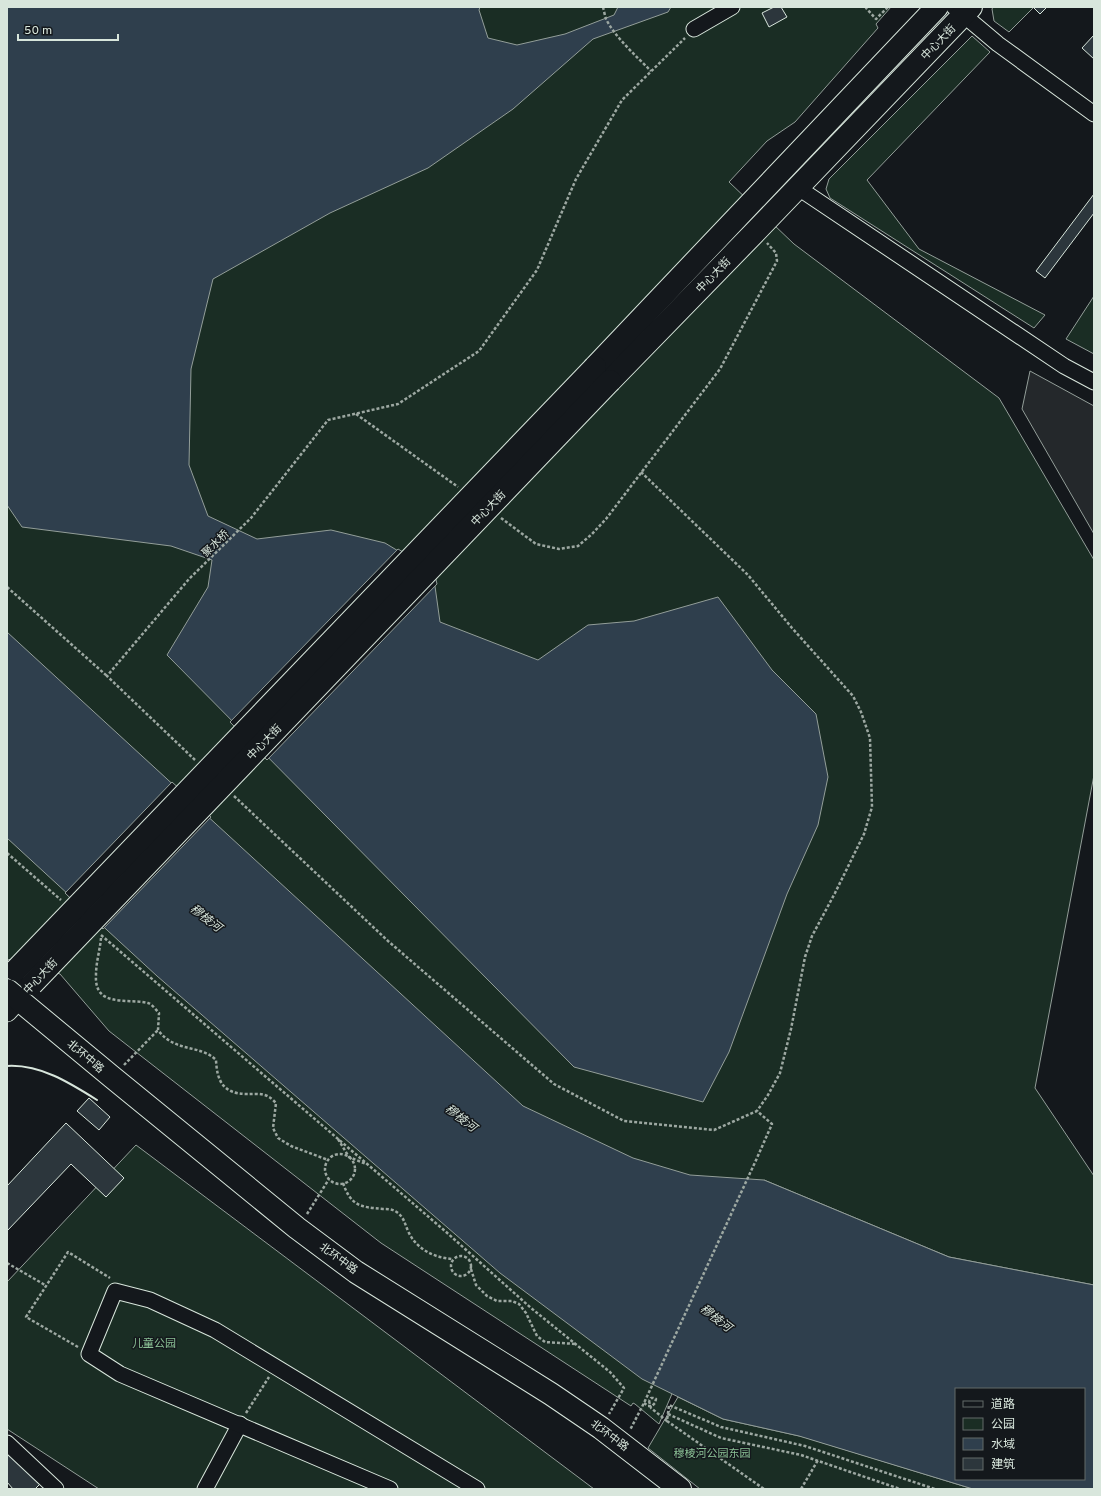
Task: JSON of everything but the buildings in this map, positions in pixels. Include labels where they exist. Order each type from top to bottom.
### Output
[{"type":"highway","name":"中心大街","points":[[12,975],[602,374],[756,231],[797,187],[949,9]]},
{"type":"highway","name":"中心大街","points":[[16,996],[602,374],[949,9]]},
{"type":"highway","name":"北环中路","points":[[16,996],[112,1077],[298,1228],[356,1272],[551,1394],[601,1428],[680,1489]]},
{"type":"highway","name":"北环中路","points":[[16,996],[37,1034],[298,1244],[359,1288],[531,1396],[591,1438],[659,1489]]},
{"type":"street","points":[[694,29],[732,7]]},
{"type":"street","points":[[949,9],[1094,114]]},
{"type":"street","points":[[797,187],[1064,366],[1094,382]]},
{"type":"street","points":[[390,1489],[120,1374],[89,1354],[115,1291],[150,1300],[216,1330],[477,1489]]},
{"type":"street","points":[[205,1489],[240,1424]]},
{"type":"street","points":[[7,1443],[56,1489]]},
{"type":"path","points":[[603,7],[606,18],[615,31],[634,54],[651,71]]},
{"type":"path","points":[[867,7],[866,8],[876,19],[888,7]]},
{"type":"path","name":"聚水桥","points":[[107,676],[189,579],[251,518],[328,420],[398,404],[479,351],[537,270],[576,179],[622,100],[694,29]]},
{"type":"path","points":[[498,516],[536,544],[558,549],[578,546],[592,534],[720,368],[777,261],[776,253],[756,231]]},
{"type":"path","points":[[356,414],[459,488]]},
{"type":"path","points":[[233,795],[388,941],[554,1084],[624,1121],[714,1130],[756,1111],[768,1095],[780,1073],[791,1029],[804,957],[812,936],[864,834],[872,807],[870,738],[861,712],[853,696],[792,628],[748,575],[641,472]]},
{"type":"path","points":[[7,587],[107,676],[199,763]]},
{"type":"path","points":[[7,854],[66,904]]},
{"type":"path","points":[[96,930],[369,1165],[525,1302],[610,1372],[624,1388],[601,1428]]},
{"type":"path","points":[[102,935],[96,976],[98,989],[104,997],[117,1001],[149,1003],[159,1013],[158,1030],[112,1077]]},
{"type":"path","points":[[158,1030],[165,1038],[176,1044],[211,1055],[216,1060],[220,1083],[229,1090],[243,1094],[268,1096],[276,1103],[273,1128],[278,1138],[291,1146],[328,1160]]},
{"type":"path","points":[[622,1444],[644,1403],[772,1124],[756,1111]]},
{"type":"path","points":[[335,1136],[349,1157],[355,1165],[354,1174],[348,1182],[343,1184],[333,1182],[329,1179],[326,1170],[328,1160],[336,1155],[345,1155],[349,1157],[369,1165]]},
{"type":"path","points":[[298,1228],[329,1179]]},
{"type":"path","points":[[343,1184],[348,1197],[358,1205],[366,1208],[392,1210],[398,1213],[405,1220],[412,1239],[426,1252],[439,1258],[453,1259],[459,1256],[466,1257],[471,1262],[471,1269],[476,1285],[487,1296],[497,1301],[512,1301],[519,1304],[526,1313],[537,1336],[544,1342],[576,1344]]},
{"type":"path","points":[[89,1354],[26,1317],[45,1285],[68,1252],[114,1281],[116,1291]]},
{"type":"path","points":[[453,1259],[451,1262],[451,1268],[457,1276],[467,1275],[471,1269]]},
{"type":"path","points":[[7,1263],[45,1285]]},
{"type":"path","points":[[519,1304],[525,1302]]},
{"type":"path","points":[[240,1424],[275,1366]]},
{"type":"path","points":[[644,1403],[648,1406],[652,1406],[656,1399],[651,1398],[649,1401],[652,1408],[667,1422],[764,1489]]},
{"type":"path","points":[[667,1422],[669,1405],[721,1427],[805,1446],[935,1489]]},
{"type":"path","points":[[668,1414],[721,1438],[801,1455],[900,1489]]},
{"type":"path","points":[[801,1489],[818,1460]]},
{"type":"green space","points":[[7,7],[891,7],[876,24],[878,28],[795,122],[767,141],[729,182],[794,244],[999,398],[1094,560],[1094,775],[1035,1088],[1094,1176],[1094,1285],[949,1257],[764,1180],[659,1424],[635,1404],[633,1403],[631,1406],[381,1243],[109,1031],[60,974],[18,958],[7,960]]},
{"type":"green space","points":[[993,7],[1034,7],[1009,32],[994,21]]},
{"type":"green space","points":[[972,36],[990,52],[867,180],[919,249],[1045,315],[1034,328],[830,198],[826,189],[829,179]]},
{"type":"green space","points":[[1094,296],[1094,354],[1066,339]]},
{"type":"green space","name":"儿童公园","points":[[136,1145],[594,1489],[99,1489],[7,1429],[7,1282]]},
{"type":"green space","name":"穆棱河公园东园","points":[[678,1397],[723,1419],[804,1437],[973,1489],[700,1489],[648,1448]]},
{"type":"shaded area","points":[[1030,371],[1094,406],[1094,534],[1022,409]]},
{"type":"water","points":[[7,7],[480,7],[479,10],[488,38],[517,45],[565,34],[614,15],[618,7],[671,7],[668,12],[593,39],[513,109],[428,168],[330,213],[213,279],[191,369],[189,465],[208,516],[257,539],[331,530],[385,543],[433,572],[440,622],[538,660],[588,625],[634,621],[718,597],[772,670],[816,714],[828,777],[818,825],[787,894],[729,1052],[703,1102],[574,1067],[167,655],[208,587],[212,560],[171,546],[22,527],[7,505]]},
{"type":"water","name":"穆棱河","points":[[7,632],[523,1106],[633,1158],[690,1175],[764,1180],[949,1257],[1094,1285],[1094,1489],[973,1489],[799,1436],[723,1419],[642,1379],[500,1273],[157,976],[7,838]]},
{"type":"pier","points":[[398,549],[434,571],[437,584],[267,760],[230,722]]},
{"type":"pier","points":[[172,782],[211,817],[103,929],[65,893]]},
{"type":"wall","points":[[7,1066],[19,1066],[43,1071],[65,1081],[97,1100]]}]
